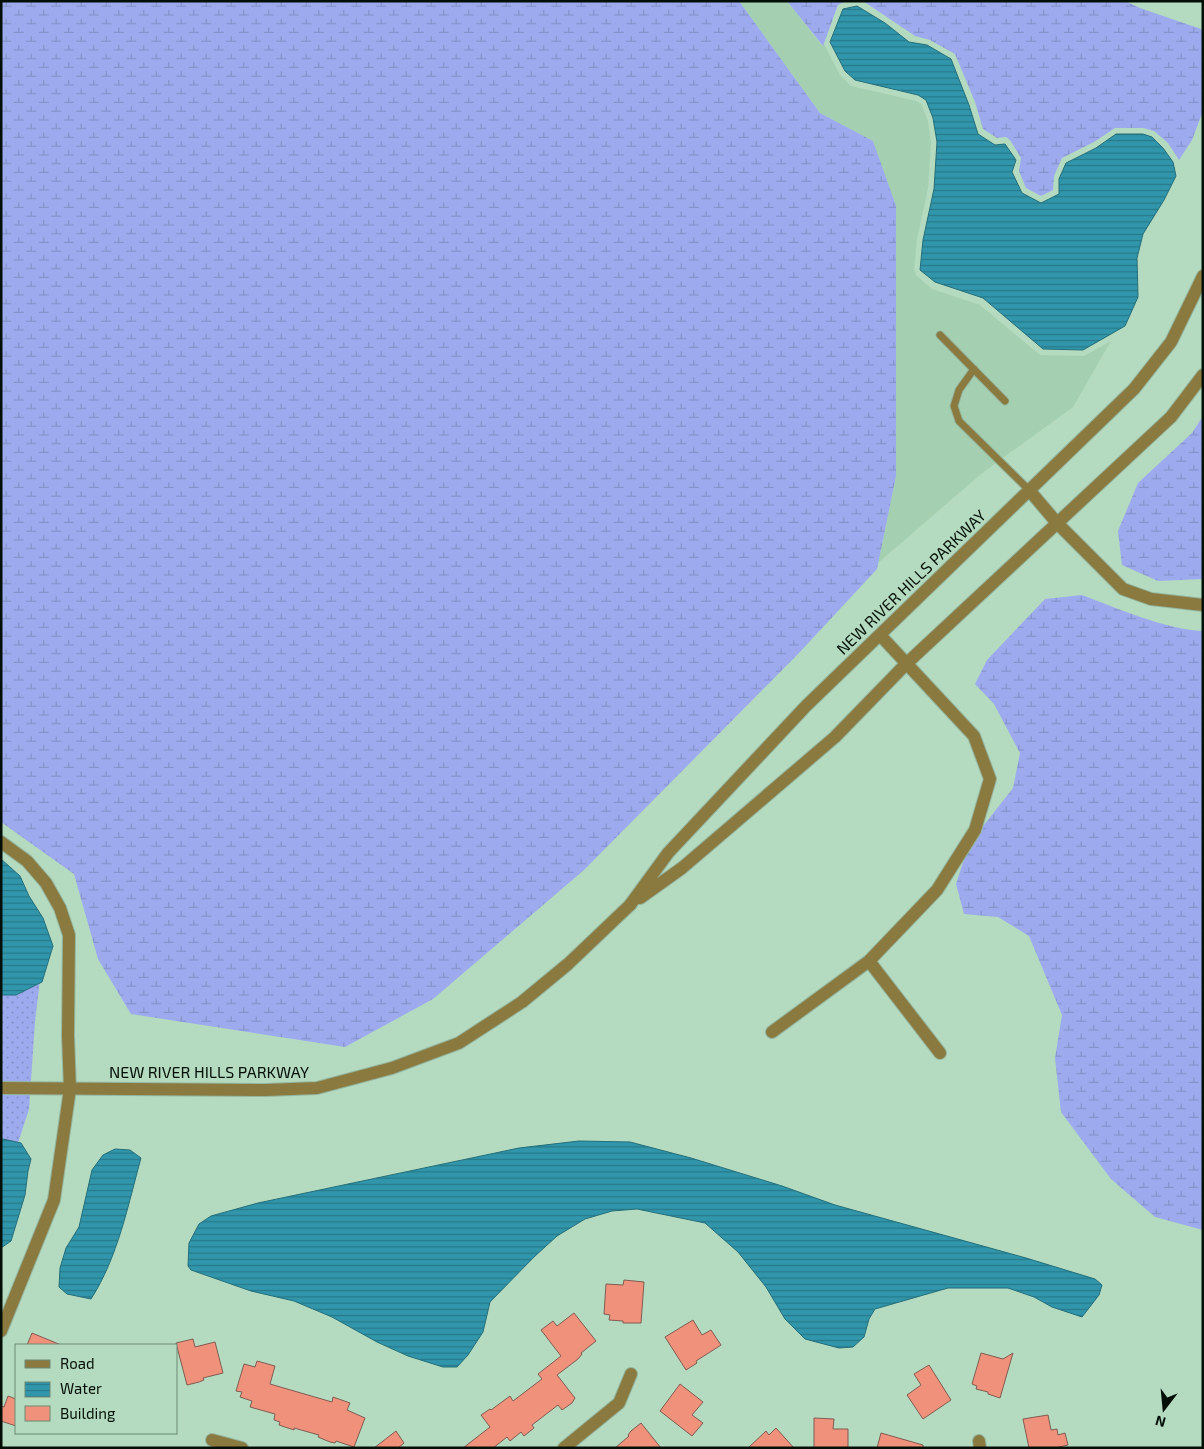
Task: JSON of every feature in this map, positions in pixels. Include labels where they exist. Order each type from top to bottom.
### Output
[{"type":"street","name":"NEW RIVER HILLS PARKWAY","points":[[630,905],[668,853],[806,706],[1134,389],[1170,342],[1203,276]]},
{"type":"street","name":"NEW RIVER HILLS PARKWAY","points":[[1,1088],[266,1090],[318,1088],[392,1068],[459,1044],[522,1002],[568,964],[630,905],[682,868],[828,743],[906,664],[1171,417],[1203,375]]},
{"type":"street","points":[[1029,490],[1057,523],[1122,588],[1151,599],[1203,605]]},
{"type":"street","points":[[772,1032],[870,961],[937,890],[975,830],[990,779],[974,736],[880,635]]},
{"type":"street","points":[[1,842],[27,861],[46,883],[60,908],[70,936],[68,1036],[70,1089],[54,1200],[1,1332]]},
{"type":"street","points":[[870,961],[940,1053]]},
{"type":"street","points":[[570,1446],[619,1403],[631,1374]]},
{"type":"street","points":[[212,1440],[242,1448]]},
{"type":"lane","points":[[940,335],[1006,402]]},
{"type":"lane","points":[[974,369],[959,390],[954,406],[959,421],[1029,490]]},
{"type":"shaded area","points":[[739,1],[787,1],[822,46],[824,44],[840,75],[851,86],[916,101],[921,104],[928,121],[931,143],[928,188],[917,239],[914,270],[916,275],[932,289],[980,305],[1040,355],[1084,356],[1111,341],[1073,407],[981,474],[878,563],[896,476],[873,141],[820,113]]},
{"type":"green space","points":[[1,1],[739,1],[820,113],[873,141],[896,206],[896,476],[877,569],[799,653],[584,870],[433,999],[345,1047],[131,1014],[98,959],[74,874],[1,822]]},
{"type":"green space","points":[[787,1],[846,1],[838,5],[823,46]]},
{"type":"green space","points":[[863,1],[1125,1],[1201,29],[1203,34],[1203,111],[1192,140],[1179,160],[1168,143],[1154,131],[1143,128],[1115,128],[1094,142],[1062,158],[1054,176],[1053,190],[1041,196],[1026,188],[1019,171],[1021,158],[1010,140],[1006,137],[997,138],[983,129],[975,102],[955,54],[930,40],[915,36]]},
{"type":"green space","points":[[1203,416],[1203,579],[1158,581],[1122,565],[1118,531],[1138,483],[1192,433]]},
{"type":"green space","points":[[1082,595],[1157,622],[1203,631],[1203,1230],[1155,1217],[1111,1179],[1061,1112],[1055,1058],[1062,1015],[1029,936],[998,917],[964,914],[956,884],[969,844],[1013,788],[1020,753],[994,704],[975,684],[987,660],[1045,599]]},
{"type":"green space","points":[[1,920],[40,979],[29,1109],[4,1186],[1,1187]]},
{"type":"water","points":[[857,6],[885,23],[909,42],[927,45],[951,59],[978,134],[995,145],[1005,144],[1016,160],[1012,172],[1022,193],[1041,203],[1059,194],[1059,179],[1066,163],[1096,148],[1116,134],[1143,134],[1152,137],[1163,148],[1173,162],[1176,176],[1143,234],[1137,258],[1138,297],[1125,326],[1083,350],[1043,349],[983,298],[935,282],[920,270],[923,240],[934,189],[937,142],[933,118],[926,100],[918,95],[855,80],[845,71],[830,42],[843,9]]},
{"type":"water","points":[[1,859],[20,876],[29,896],[43,918],[53,946],[42,982],[16,995],[1,995]]},
{"type":"water","points":[[1,1140],[21,1143],[31,1159],[25,1195],[11,1241],[1,1248]]},
{"type":"water","points":[[579,1141],[630,1142],[691,1158],[782,1186],[835,1205],[1095,1279],[1102,1285],[1099,1295],[1082,1317],[1052,1307],[1034,1297],[1008,1288],[948,1288],[875,1309],[869,1319],[864,1337],[853,1347],[839,1348],[805,1339],[785,1319],[766,1287],[738,1252],[705,1223],[637,1209],[612,1211],[585,1219],[557,1236],[534,1257],[490,1302],[483,1332],[468,1355],[457,1367],[443,1367],[408,1356],[377,1342],[332,1317],[294,1301],[251,1291],[191,1270],[188,1266],[189,1243],[199,1224],[211,1216],[258,1203],[519,1148]]},
{"type":"water","points":[[115,1149],[130,1150],[141,1158],[121,1230],[108,1266],[91,1299],[67,1294],[59,1287],[60,1268],[66,1248],[79,1227],[92,1170],[103,1155]]},
{"type":"building","points":[[624,1280],[644,1282],[641,1323],[623,1323],[623,1321],[609,1320],[610,1315],[604,1314],[606,1284],[623,1285]]},
{"type":"building","points":[[574,1313],[596,1341],[581,1353],[578,1359],[557,1375],[575,1398],[572,1403],[562,1410],[558,1405],[532,1425],[534,1428],[524,1436],[521,1432],[510,1441],[507,1437],[493,1448],[463,1448],[490,1427],[481,1415],[510,1396],[513,1401],[542,1379],[538,1374],[561,1356],[541,1330],[553,1321],[557,1326]]},
{"type":"building","points":[[693,1320],[702,1335],[711,1330],[721,1345],[696,1361],[697,1363],[686,1370],[665,1337]]},
{"type":"building","points":[[32,1333],[59,1344],[27,1344]]},
{"type":"building","points":[[193,1339],[195,1347],[215,1342],[223,1373],[203,1378],[204,1380],[187,1385],[178,1344],[176,1343]]},
{"type":"building","points":[[981,1353],[1003,1359],[1013,1353],[1000,1398],[976,1389],[977,1386],[972,1384]]},
{"type":"building","points":[[257,1361],[275,1366],[270,1384],[332,1402],[333,1397],[350,1403],[347,1410],[365,1418],[354,1447],[336,1441],[335,1443],[330,1442],[318,1437],[319,1435],[279,1425],[280,1422],[274,1420],[275,1414],[250,1407],[252,1401],[240,1397],[242,1392],[236,1391],[244,1364],[255,1367]]},
{"type":"building","points":[[929,1365],[951,1400],[923,1419],[907,1395],[921,1385],[914,1374]]},
{"type":"building","points":[[680,1384],[703,1402],[692,1415],[703,1423],[692,1436],[660,1411]]},
{"type":"building","points":[[8,1396],[15,1399],[15,1426],[1,1421],[1,1406],[4,1407]]},
{"type":"building","points":[[1048,1415],[1051,1430],[1057,1429],[1058,1435],[1065,1433],[1068,1445],[1055,1448],[1029,1448],[1023,1419]]},
{"type":"building","points":[[814,1418],[834,1419],[833,1429],[848,1429],[848,1448],[814,1448]]},
{"type":"building","points":[[641,1423],[661,1448],[615,1448],[629,1436],[631,1431]]},
{"type":"building","points":[[776,1428],[794,1448],[748,1448],[766,1431],[769,1435]]},
{"type":"building","points":[[396,1431],[404,1443],[398,1448],[374,1448]]},
{"type":"building","points":[[881,1433],[923,1445],[923,1448],[877,1448]]}]
